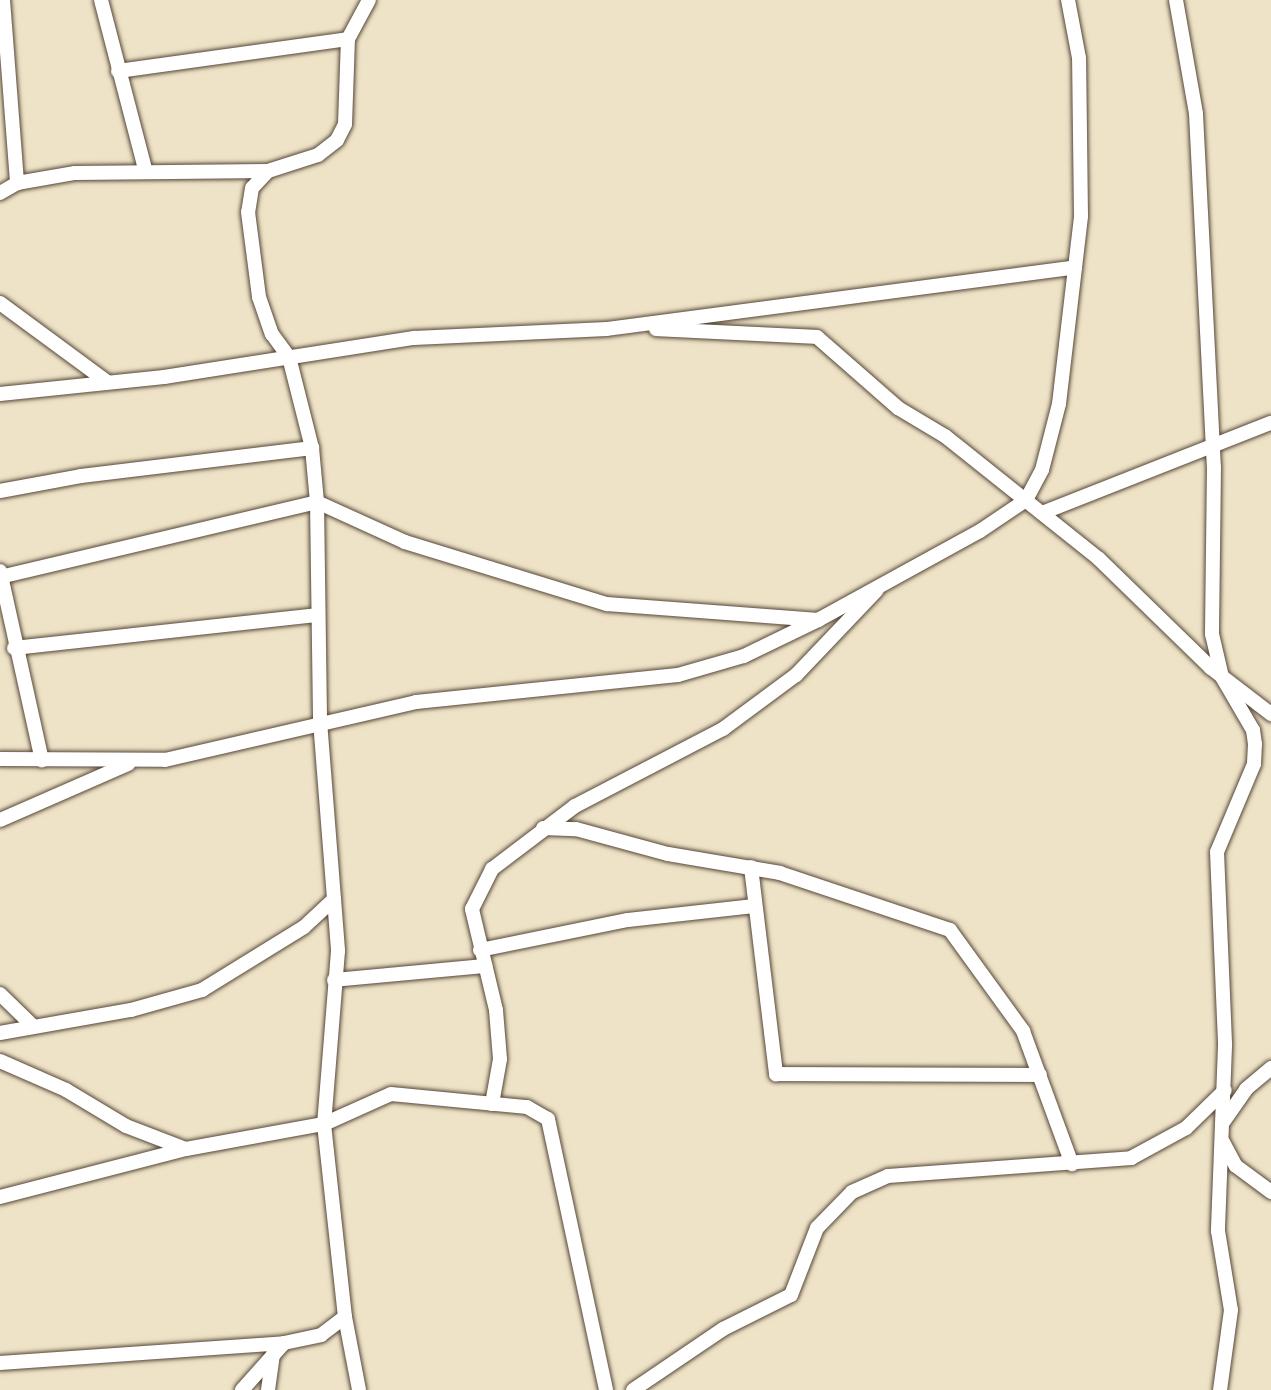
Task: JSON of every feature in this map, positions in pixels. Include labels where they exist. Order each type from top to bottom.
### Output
[{"type":"street","points":[[3,0],[17,183]]},
{"type":"street","points":[[101,0],[145,169]]},
{"type":"street","points":[[0,193],[17,183],[145,169],[268,171],[318,155],[337,140],[350,103],[348,39],[369,0]]},
{"type":"street","points":[[0,759],[132,762],[191,755],[320,721],[416,702],[678,675],[744,656],[818,620],[980,531],[1026,500],[1042,470],[1059,404],[1081,216],[1080,72],[1068,0]]},
{"type":"street","points":[[1176,0],[1194,75],[1213,450],[1212,634],[1222,677],[1253,730],[1255,744],[1254,764],[1217,852],[1225,949],[1225,1090],[1219,1257],[1231,1310],[1220,1390]]},
{"type":"street","points":[[118,71],[348,39]]},
{"type":"street","points":[[268,171],[252,188],[250,233],[259,297],[272,334],[289,357],[312,448],[317,502],[316,615],[320,721],[334,899],[334,980],[324,1124],[345,1317],[359,1390]]},
{"type":"street","points":[[0,394],[107,382],[414,338],[607,329],[1004,281],[1075,267]]},
{"type":"street","points":[[0,303],[107,382]]},
{"type":"street","points":[[607,329],[817,337],[898,408],[945,436],[1099,559],[1222,677],[1271,714]]},
{"type":"street","points":[[1042,513],[1213,450],[1271,423]]},
{"type":"street","points":[[0,491],[312,448]]},
{"type":"street","points":[[42,760],[14,648],[0,575],[317,502],[405,542],[607,604],[818,620]]},
{"type":"street","points":[[492,1104],[500,1059],[472,909],[476,893],[492,869],[575,806],[723,729],[796,675],[886,580]]},
{"type":"street","points":[[14,648],[316,615]]},
{"type":"street","points":[[0,820],[132,762]]},
{"type":"street","points":[[543,828],[576,829],[668,854],[751,867],[835,889],[950,930],[1023,1031],[1072,1164]]},
{"type":"street","points":[[751,867],[774,1067],[782,1078],[1040,1075]]},
{"type":"street","points":[[0,1033],[31,1024],[131,1010],[202,990],[304,927],[334,899]]},
{"type":"street","points":[[480,950],[628,920],[754,906]]},
{"type":"street","points":[[334,980],[485,966]]},
{"type":"street","points":[[0,994],[31,1024]]},
{"type":"street","points":[[0,1061],[66,1090],[126,1126],[186,1149]]},
{"type":"street","points":[[1222,1131],[1246,1089],[1271,1068]]},
{"type":"street","points":[[633,1390],[723,1329],[791,1295],[817,1228],[852,1192],[888,1176],[1131,1158],[1160,1146],[1225,1090]]},
{"type":"street","points":[[0,1197],[186,1149],[324,1124],[391,1094],[527,1107],[548,1119],[606,1390]]},
{"type":"street","points":[[1222,1131],[1236,1166],[1271,1192]]},
{"type":"street","points":[[0,1363],[284,1343],[321,1335],[345,1317]]},
{"type":"street","points":[[242,1390],[284,1343]]},
{"type":"street","points":[[268,1390],[273,1354]]}]
